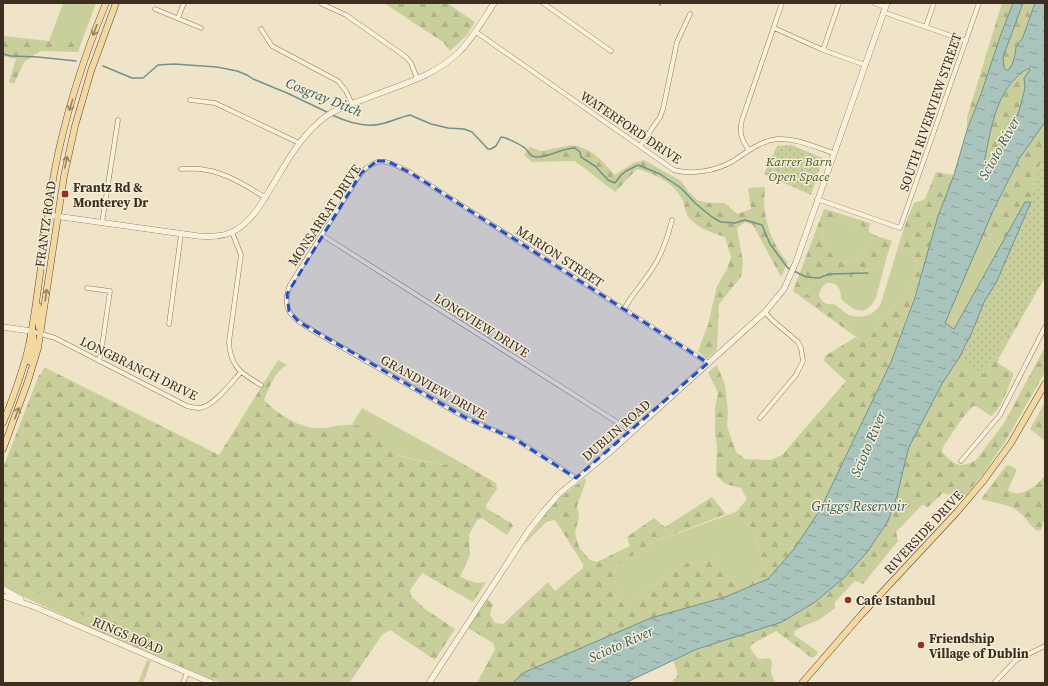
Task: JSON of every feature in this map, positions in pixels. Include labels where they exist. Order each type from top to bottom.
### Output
[{"type":"main road","name":"FRANTZ ROAD","points":[[3,423],[19,378],[28,346],[54,175],[63,135],[81,68],[106,3]]},
{"type":"main road","name":"FRANTZ ROAD","points":[[3,449],[30,378],[40,333],[69,147],[94,61],[116,3]]},
{"type":"main road","points":[[48,215],[210,237],[232,232],[253,216],[266,198],[299,143],[326,116],[332,112],[435,70],[450,60],[476,32],[494,3]]},
{"type":"main road","name":"DUBLIN ROAD","points":[[429,683],[529,530],[559,494],[576,478],[610,452],[765,312],[780,294],[790,277],[885,7]]},
{"type":"main road","points":[[63,135],[69,147]]},
{"type":"main road","points":[[37,292],[40,333]]},
{"type":"main road","points":[[3,327],[31,331],[33,338],[30,378]]},
{"type":"main road","name":"RIVERSIDE DRIVE","points":[[802,683],[852,624],[957,512],[984,480],[1011,442],[1044,386]]},
{"type":"main road","name":"RINGS ROAD","points":[[3,589],[35,607]]},
{"type":"main road","name":"RINGS ROAD","points":[[3,596],[35,607],[212,683]]},
{"type":"street","points":[[178,18],[184,3]]},
{"type":"street","points":[[543,3],[611,51]]},
{"type":"street","points":[[749,150],[744,144],[740,132],[742,120],[782,3]]},
{"type":"street","points":[[823,50],[839,3]]},
{"type":"street","points":[[874,3],[926,26],[966,41]]},
{"type":"street","points":[[926,26],[934,3]]},
{"type":"street","name":"SOUTH RIVERVIEW STREET","points":[[817,199],[900,228],[979,3]]},
{"type":"street","points":[[322,4],[346,15],[406,57],[413,66],[417,78]]},
{"type":"street","points":[[155,9],[201,28]]},
{"type":"street","points":[[640,146],[660,117],[677,42],[690,14]]},
{"type":"street","points":[[774,28],[823,50],[865,65]]},
{"type":"street","points":[[262,29],[272,46],[338,81],[346,91],[352,104]]},
{"type":"street","name":"WATERFORD DRIVE","points":[[476,32],[674,170],[688,173],[723,166],[769,140],[786,139],[798,141],[833,153]]},
{"type":"street","points":[[190,100],[215,103],[299,143]]},
{"type":"street","points":[[102,223],[118,120]]},
{"type":"street","name":"MONSARRAT DRIVE","points":[[288,308],[286,294],[290,285],[361,173],[368,166],[377,162],[387,161],[401,167]]},
{"type":"street","name":"MARION STREET","points":[[401,167],[708,363]]},
{"type":"street","points":[[181,169],[198,169],[215,172],[266,198]]},
{"type":"street","points":[[624,309],[636,289],[658,260],[664,248],[672,220]]},
{"type":"street","points":[[232,232],[241,255],[229,342],[230,352],[233,362],[241,372],[262,385]]},
{"type":"street","points":[[169,324],[181,234]]},
{"type":"street","name":"LONGVIEW DRIVE","points":[[322,235],[632,431]]},
{"type":"street","points":[[87,288],[110,291],[99,361]]},
{"type":"street","name":"GRANDVIEW DRIVE","points":[[288,308],[299,322],[466,418],[515,440],[576,478]]},
{"type":"street","points":[[760,418],[796,375],[803,361],[801,348],[798,342],[794,337],[772,320],[765,312]]},
{"type":"street","points":[[961,461],[1000,415],[1045,327]]},
{"type":"street","name":"LONGBRANCH DRIVE","points":[[31,331],[55,338],[187,406],[196,408],[205,407],[212,402],[241,372]]},
{"type":"street","points":[[994,683],[1016,660],[1045,646]]},
{"type":"street","points":[[183,683],[187,673]]},
{"type":"highlighted area","points":[[377,161],[387,161],[411,173],[708,363],[576,478],[515,439],[466,418],[299,322],[289,311],[287,294],[361,173]]},
{"type":"green space","points":[[63,3],[96,3],[82,41],[49,41]]},
{"type":"green space","points":[[384,3],[447,3],[475,22],[468,34],[450,51],[443,42]]},
{"type":"green space","points":[[1002,3],[1013,3],[967,130],[967,117]]},
{"type":"green space","points":[[1023,3],[1035,3],[1023,37],[1016,47],[1012,65],[1008,70],[1006,70],[1004,68],[1003,57]]},
{"type":"green space","points":[[3,36],[49,41],[82,41],[78,52],[40,51],[24,62],[14,84],[9,82],[16,59],[3,56]]},
{"type":"green space","points":[[1029,68],[1030,70],[1024,78],[1025,88],[1019,111],[997,160],[989,166],[985,165],[984,162],[991,128],[998,106],[1009,87]]},
{"type":"green space","points":[[1045,122],[1045,277],[999,358],[998,363],[1013,373],[1001,404],[991,416],[976,406],[973,406],[961,420],[943,447],[942,452],[950,460],[961,465],[965,465],[976,460],[1004,423],[1045,347],[1045,372],[1005,442],[983,474],[966,495],[959,497],[943,493],[928,507],[922,505],[896,532],[898,541],[863,584],[855,581],[835,602],[835,608],[819,620],[795,631],[794,635],[817,651],[817,655],[812,658],[776,631],[751,645],[750,648],[758,659],[769,658],[772,661],[771,672],[775,683],[671,683],[678,675],[673,660],[697,649],[782,622],[815,602],[845,577],[868,551],[888,521],[897,496],[909,447],[943,382],[959,358],[985,300],[996,283],[1031,202],[1025,202],[1003,243],[995,243],[982,235],[1019,159]]},
{"type":"green space","points":[[1045,142],[1045,276],[983,375],[959,358],[972,332],[985,300],[996,283],[1031,202]]},
{"type":"green space","points":[[572,145],[592,152],[615,175],[633,163],[644,160],[681,181],[697,200],[708,203],[725,203],[737,214],[751,209],[748,188],[765,187],[764,206],[767,224],[776,246],[788,262],[781,277],[753,225],[745,222],[737,228],[743,262],[741,277],[719,304],[717,350],[707,359],[698,351],[708,325],[717,286],[727,269],[731,257],[725,237],[706,230],[688,217],[682,199],[674,188],[669,183],[650,173],[637,169],[615,192],[575,161],[532,162],[524,155],[530,147],[541,151]]},
{"type":"green space","name":"Karrer Barn Open Space","points":[[791,145],[823,158],[811,195],[764,174],[777,146]]},
{"type":"green space","points":[[936,172],[954,175],[938,216],[919,283],[914,278],[916,261],[899,244],[914,203],[925,199]]},
{"type":"green space","points":[[824,209],[870,223],[869,228],[832,220],[826,224],[822,230],[823,239],[837,260],[848,263],[860,256],[874,235],[892,241],[887,256],[870,270],[854,273],[851,279],[830,276],[809,284],[806,293],[851,328],[849,332],[793,291]]},
{"type":"green space","points":[[832,220],[869,228],[869,232],[874,235],[860,256],[848,263],[837,260],[823,239],[822,230],[826,223]]},
{"type":"green space","points":[[982,235],[995,243],[1003,243],[954,329],[945,323]]},
{"type":"green space","points":[[899,244],[916,261],[914,278],[919,283],[917,288],[910,287],[865,343],[849,332],[851,328],[806,293],[809,284],[830,276],[851,279],[854,273],[870,270],[887,256],[876,298],[868,308],[859,310],[850,307],[841,299],[838,287],[831,283],[827,283],[823,286],[819,296],[823,302],[827,304],[834,304],[852,316],[862,317],[871,314],[881,303]]},
{"type":"green space","points":[[910,287],[917,288],[891,362],[820,510],[794,549],[768,579],[725,597],[651,618],[525,672],[512,683],[477,683],[495,649],[493,643],[468,628],[487,599],[493,604],[490,615],[495,623],[503,624],[548,582],[555,591],[583,568],[583,564],[555,520],[546,522],[526,543],[526,541],[544,516],[560,498],[585,478],[586,481],[577,506],[579,516],[575,533],[579,547],[590,560],[597,562],[630,546],[627,537],[654,518],[665,527],[712,497],[726,514],[654,542],[615,567],[614,581],[620,602],[626,603],[688,562],[702,563],[715,559],[732,583],[764,568],[754,531],[736,512],[747,499],[741,488],[725,484],[716,475],[717,447],[715,435],[715,407],[718,393],[708,372],[717,365],[725,385],[728,412],[727,426],[736,452],[745,459],[771,460],[782,455],[846,381],[824,361],[825,356],[856,337],[865,343]]},
{"type":"green space","points":[[278,360],[287,365],[275,376],[264,400],[289,420],[312,428],[351,425],[360,426],[370,432],[397,454],[414,460],[445,465],[453,458],[496,483],[497,489],[486,505],[486,508],[511,523],[513,526],[507,535],[482,518],[477,520],[469,535],[470,555],[460,577],[477,583],[486,582],[473,602],[422,573],[410,590],[411,596],[425,609],[455,629],[435,660],[390,630],[382,635],[350,682],[351,683],[221,683],[84,625],[84,620],[89,618],[3,576],[3,468],[39,375],[44,367],[219,455]]},
{"type":"green space","points":[[1045,402],[1045,441],[1030,429]]},
{"type":"green space","points":[[362,408],[453,458],[445,465],[413,459],[396,453],[364,429],[352,424]]},
{"type":"green space","points":[[1009,465],[1016,469],[1008,490],[1012,493],[1028,490],[1038,483],[1045,475],[1045,517],[1041,530],[1038,531],[1035,529],[1016,510],[1002,504],[981,499],[1006,466]]},
{"type":"green space","points":[[736,512],[754,531],[764,568],[732,584],[715,559],[702,563],[688,562],[626,603],[620,602],[614,581],[615,567],[654,542]]},
{"type":"green space","points":[[3,576],[90,618],[84,620],[84,625],[22,596],[3,586]]},
{"type":"green space","points":[[147,660],[151,661],[143,683],[138,683]]},
{"type":"water","points":[[1013,3],[1023,3],[1003,57],[1004,68],[1008,70],[1012,65],[1016,47],[1023,37],[1035,3],[1045,3],[1045,122],[1019,159],[993,211],[945,323],[954,329],[1025,202],[1031,202],[996,283],[985,300],[972,332],[959,358],[943,382],[909,447],[897,496],[888,521],[868,551],[845,577],[815,602],[782,622],[697,649],[625,683],[512,683],[525,672],[651,618],[725,597],[768,579],[794,549],[820,510],[891,362],[915,297],[938,216],[954,175],[967,130]],"holes":[[[1029,68],[1030,70],[1024,78],[1025,88],[1019,111],[997,160],[989,166],[986,165],[984,162],[993,122],[1002,97],[1018,76]]]},
{"type":"waterway","name":"Cosgray Ditch","points":[[3,54],[11,56],[76,61]]},
{"type":"waterway","name":"Cosgray Ditch","points":[[103,66],[132,78],[143,78],[158,65],[174,64],[217,67],[237,71],[329,113]]},
{"type":"waterway","name":"Cosgray Ditch","points":[[332,115],[362,125],[385,123],[410,115],[431,124],[448,128],[464,129],[472,132],[488,149],[496,146],[501,137],[507,138],[526,149],[535,157],[545,156],[570,148],[575,148],[580,152],[581,157],[595,166],[608,180],[615,183],[626,171],[638,165],[660,174],[681,188],[696,204],[712,217],[721,222],[735,223],[745,220],[762,225],[770,244],[788,268],[806,277],[819,278],[829,274],[868,273]]},
{"type":"place","name":"Frantz Rd & Monterey Dr","points":[[65,194]]},
{"type":"place","name":"Cafe Istanbul","points":[[848,600]]},
{"type":"place","name":"Friendship Village of Dublin","points":[[921,645]]},
{"type":"water label","name":"Scioto River","points":[[999,148]]},
{"type":"water label","name":"Scioto River","points":[[868,444]]},
{"type":"water label","name":"Griggs Reservoir","points":[[859,506]]},
{"type":"water label","name":"Scioto River","points":[[621,644]]}]
